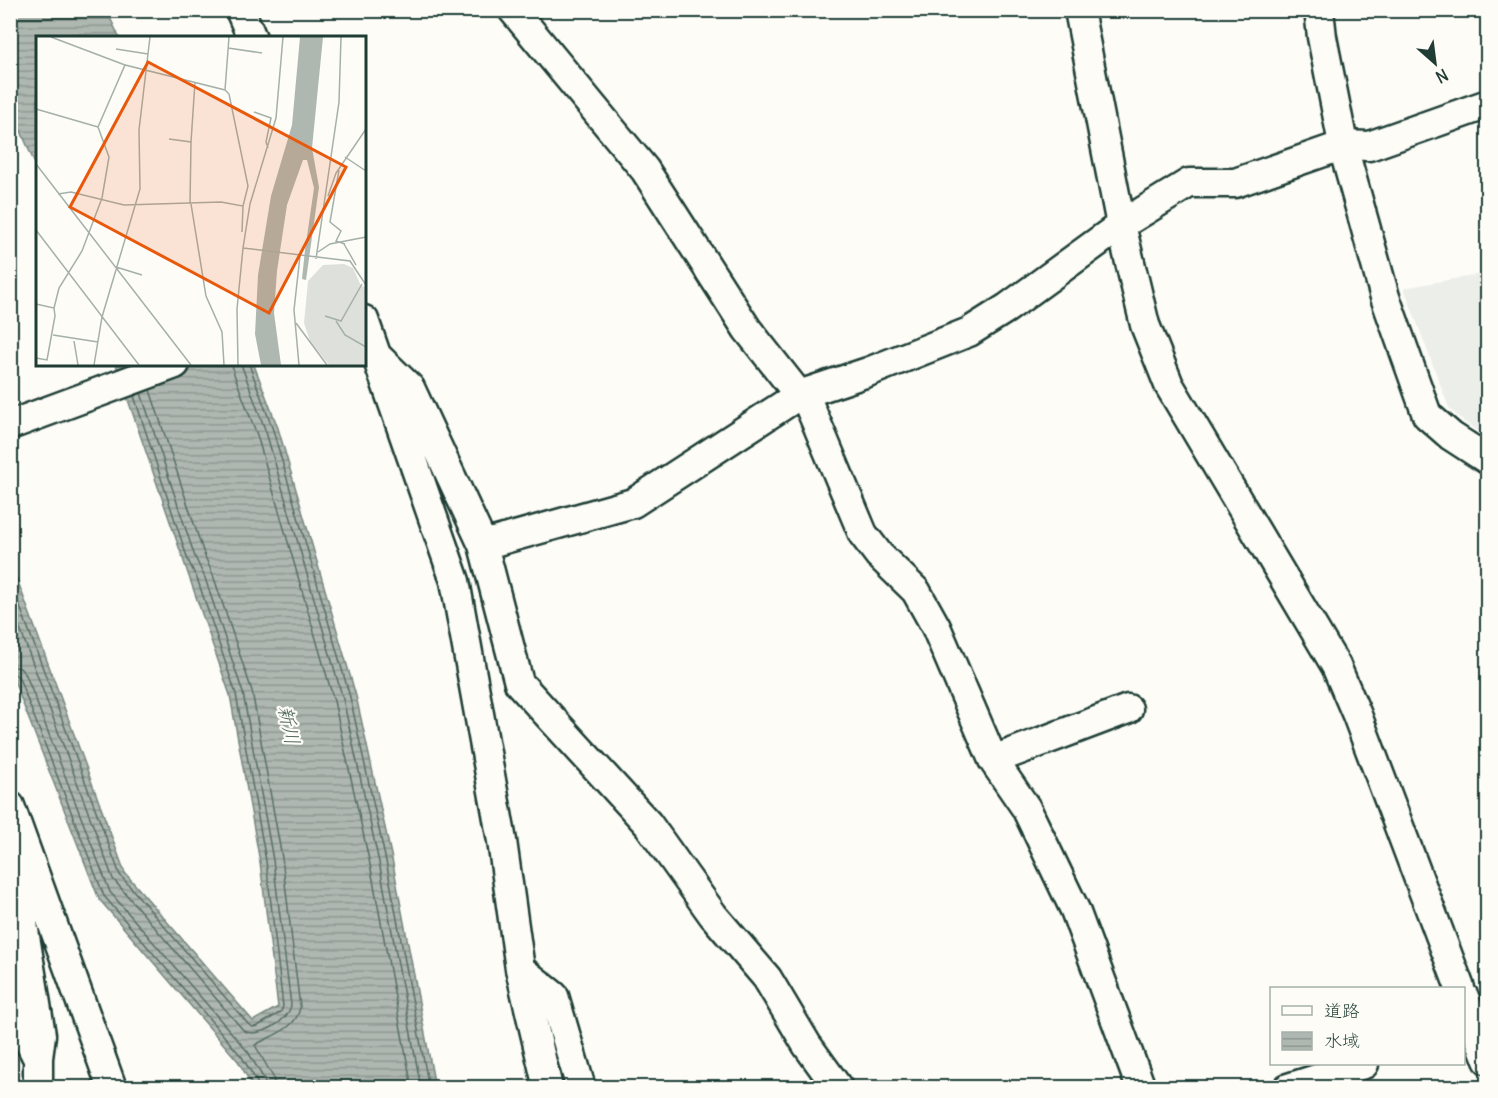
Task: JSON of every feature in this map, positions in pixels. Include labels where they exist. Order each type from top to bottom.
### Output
[{"type":"street","points":[[240,10],[251,36]]},
{"type":"street","points":[[513,10],[645,170],[747,329],[801,394],[863,534],[879,555],[916,591],[936,627],[993,760],[1026,808],[1075,910],[1141,1088]]},
{"type":"street","points":[[1079,10],[1121,225],[1146,325],[1169,385],[1336,666],[1357,715],[1460,987]]},
{"type":"street","points":[[1319,10],[1322,37],[1344,145],[1385,297],[1427,415],[1451,436],[1488,460]]},
{"type":"street","points":[[483,545],[633,503],[801,394],[868,372],[969,332],[1007,308],[1121,225],[1189,183],[1235,183],[1344,145],[1368,146],[1488,104]]},
{"type":"street","points":[[366,325],[455,581],[502,841],[520,969],[548,1088]]},
{"type":"street","points":[[378,357],[410,388],[483,545],[519,683],[648,824],[713,915],[767,978],[807,1045],[838,1088]]},
{"type":"street","points":[[13,424],[170,366]]},
{"type":"street","points":[[993,760],[1128,709]]},
{"type":"street","points":[[13,813],[14,852],[41,1035],[38,1088]]},
{"type":"street","points":[[13,813],[112,1088]]},
{"type":"street","points":[[520,969],[554,996],[581,1088]]},
{"type":"street","points":[[10,999],[38,1058]]},
{"type":"street","points":[[1465,1000],[1481,1053]]},
{"type":"street","points":[[1288,1088],[1361,1065]]},
{"type":"shaded area","points":[[1488,273],[1487,437],[1464,422],[1449,408],[1404,288]]},
{"type":"water","points":[[10,11],[107,11],[119,36],[36,36],[36,167],[11,107]]},
{"type":"water","name":"新川","points":[[116,366],[254,366],[278,428],[356,696],[393,864],[435,1087],[253,1087],[238,1061],[99,899],[11,673],[10,560],[125,873],[253,1021],[278,1007],[260,862],[230,695]]}]
